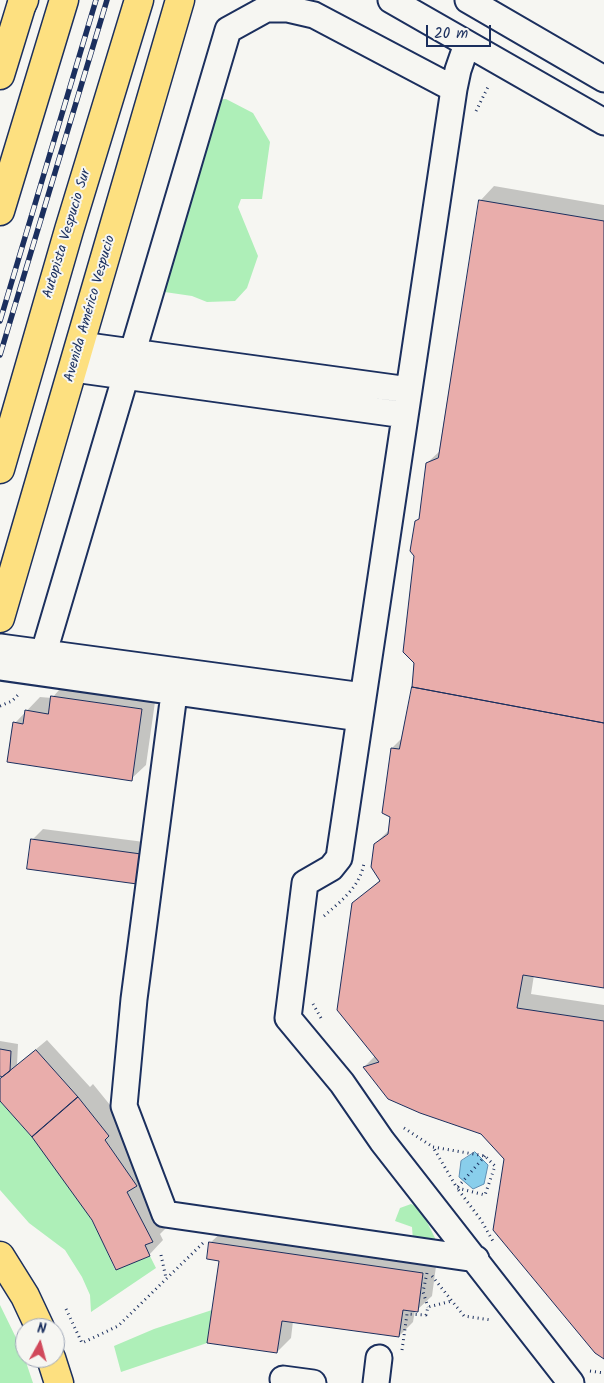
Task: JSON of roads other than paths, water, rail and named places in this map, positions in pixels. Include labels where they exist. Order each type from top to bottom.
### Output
[{"type":"main road","points":[[0,211],[64,0]]},
{"type":"main road","name":"Autopista Vespucio Sur","points":[[0,469],[139,0]]},
{"type":"main road","name":"Avenida Américo Vespucio","points":[[0,618],[180,0]]},
{"type":"main road","points":[[0,75],[23,1]]},
{"type":"main road","points":[[0,1256],[25,1296],[35,1318]]},
{"type":"main road","points":[[54,1368],[59,1383]]},
{"type":"street","points":[[391,0],[594,117],[595,110],[600,104],[604,85],[468,0]]},
{"type":"street","points":[[44,652],[228,30],[266,9],[288,9],[314,15],[454,90]]},
{"type":"street","points":[[467,44],[454,90],[339,858],[331,868],[305,883],[288,1018],[342,1084],[382,1141],[487,1255],[526,1325],[577,1376]]},
{"type":"street","points":[[77,357],[132,352],[409,390]]},
{"type":"street","points":[[77,357],[125,376],[405,415]]},
{"type":"street","points":[[0,647],[44,652],[176,681]]},
{"type":"street","points":[[0,667],[176,681],[362,707]]},
{"type":"street","points":[[176,681],[134,1000],[124,1106],[165,1214],[487,1255]]},
{"type":"street","points":[[376,1383],[390,1354]]},
{"type":"street","points":[[283,1379],[313,1383]]},
{"type":"water","points":[[475,1152],[488,1165],[484,1184],[473,1189],[459,1177],[461,1161]]},
{"type":"railway","points":[[0,321],[96,0]]},
{"type":"railway","points":[[0,355],[107,0]]}]
